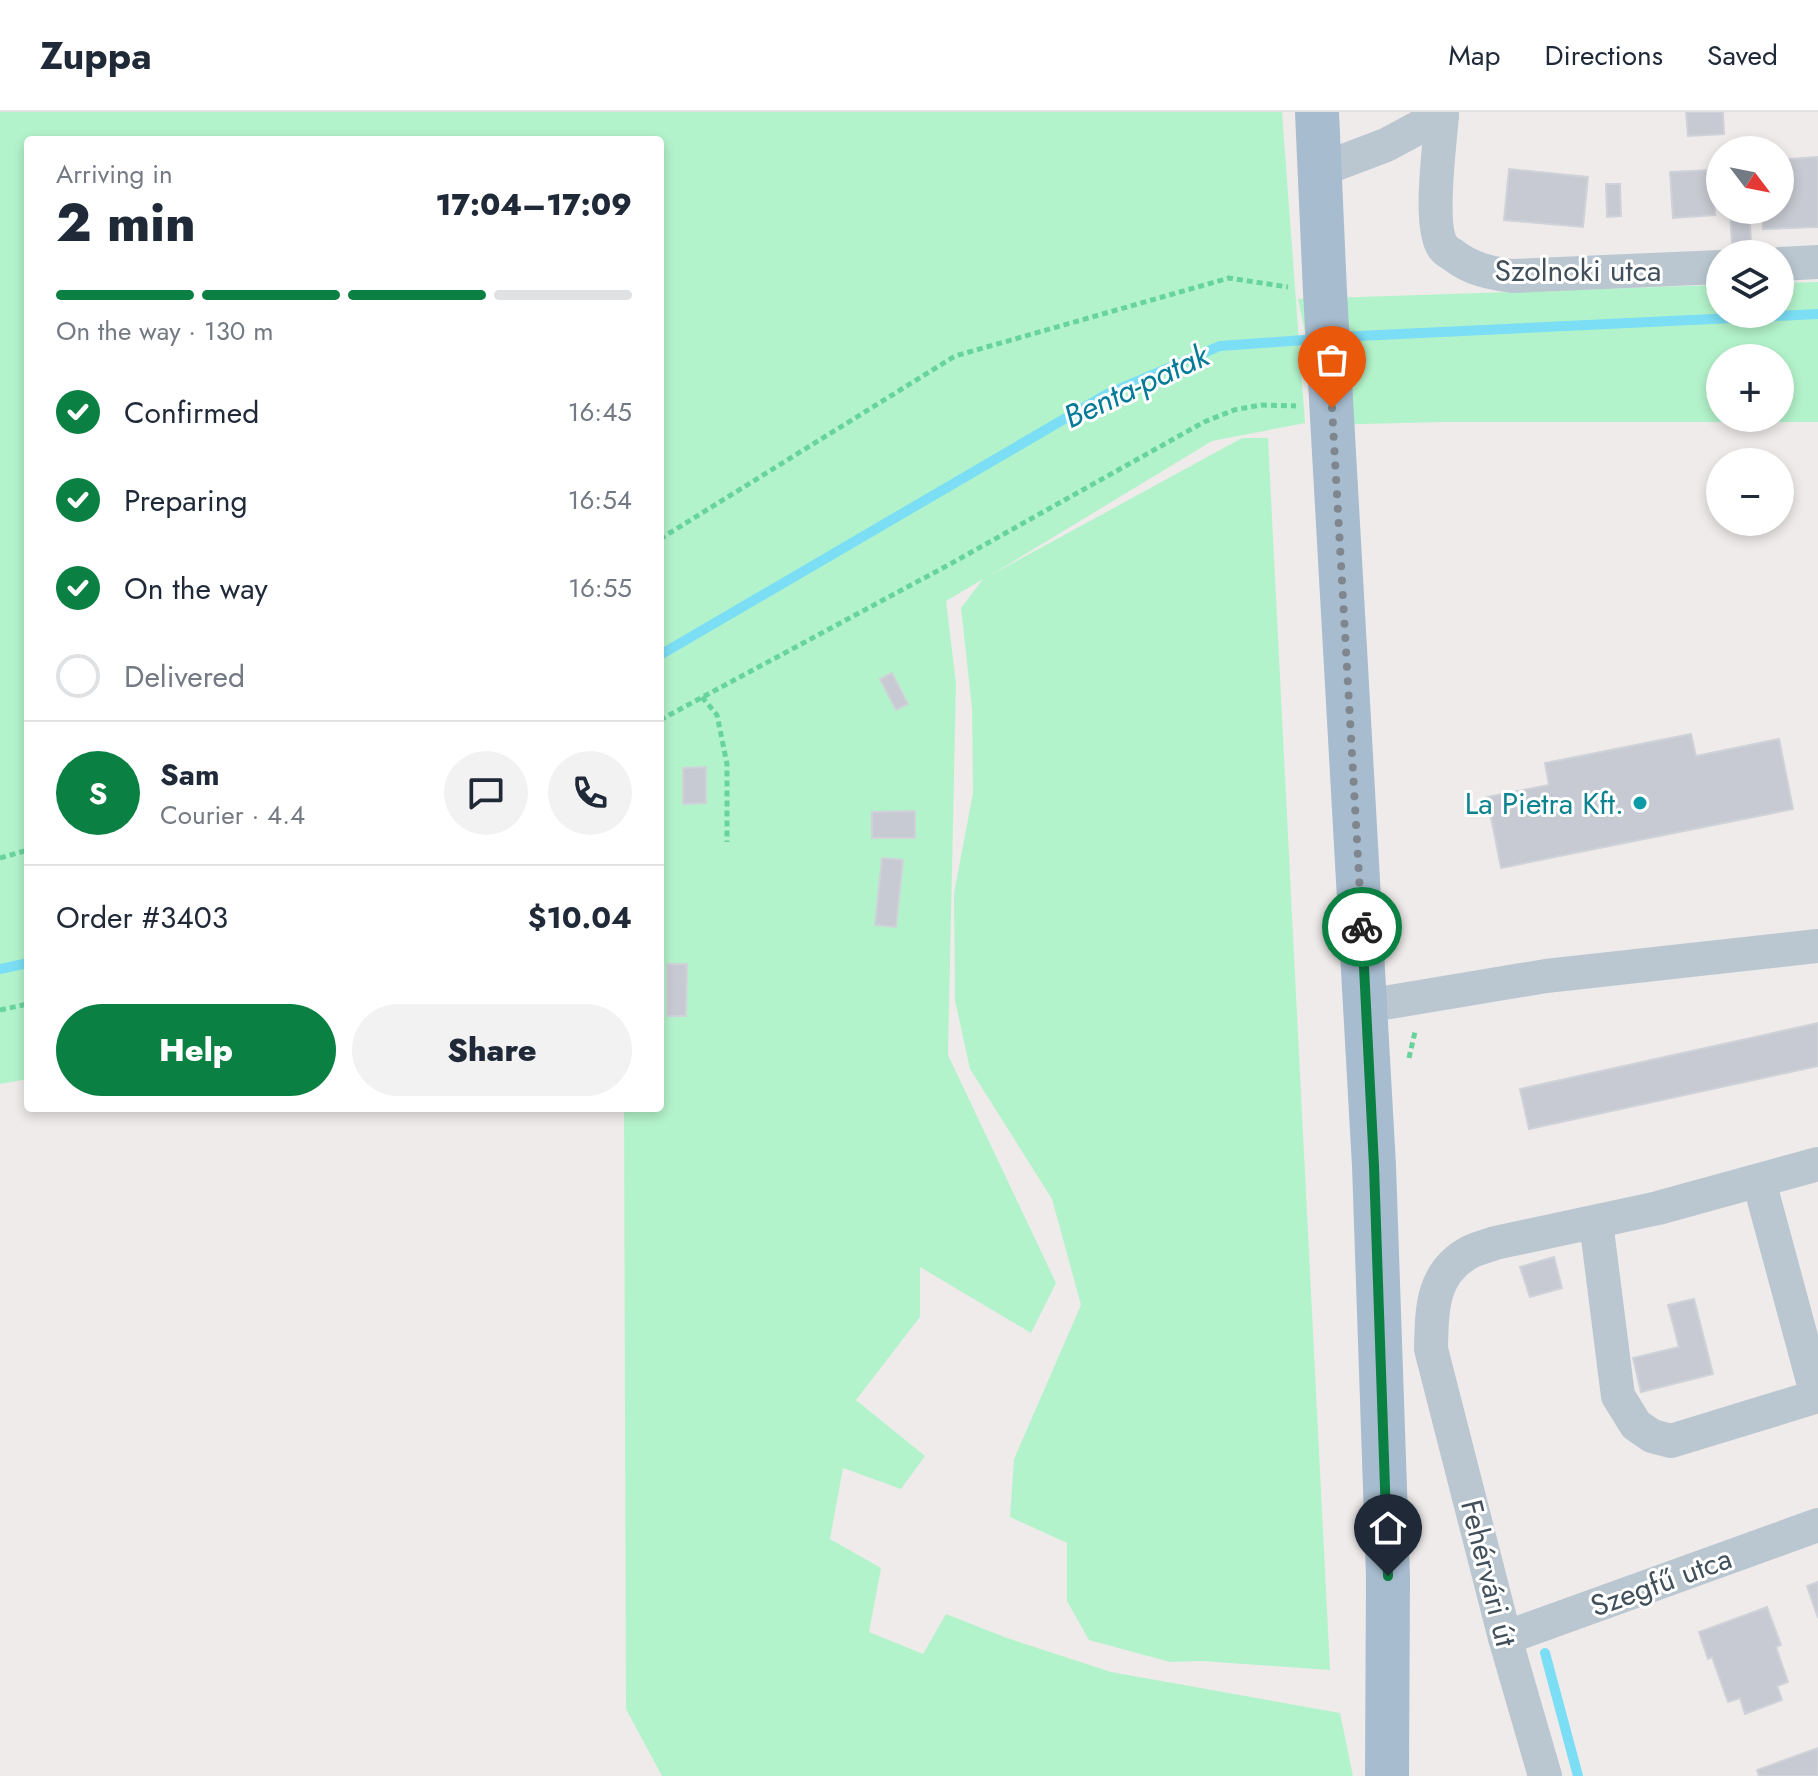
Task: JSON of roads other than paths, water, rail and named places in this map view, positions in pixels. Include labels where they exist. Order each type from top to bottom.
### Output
[{"type":"main road","points":[[1317,112],[1374,1166],[1388,1576],[1387,1776]]},
{"type":"street","points":[[1320,170],[1386,145],[1442,114]]},
{"type":"street","name":"Szolnoki utca","points":[[1442,114],[1436,224],[1443,247],[1461,261],[1484,272],[1512,276],[1706,268]]},
{"type":"street","points":[[1794,263],[1818,262]]},
{"type":"street","points":[[1366,1006],[1546,976],[1818,946]]},
{"type":"street","name":"Fehérvári út","points":[[1545,1776],[1505,1638],[1431,1349],[1436,1290],[1446,1272],[1457,1262],[1470,1252],[1495,1243],[1658,1208],[1818,1164]]},
{"type":"street","points":[[1596,1222],[1618,1396],[1636,1425],[1652,1436],[1671,1441],[1818,1396],[1759,1181]]},
{"type":"street","name":"Szegfű utca","points":[[1505,1638],[1818,1525]]},
{"type":"waterway","name":"Benta-patak","points":[[1337,337],[1818,314]]},
{"type":"waterway","name":"Benta-patak","points":[[664,653],[1107,394],[1220,346],[1317,339]]},
{"type":"waterway","name":"Benta-patak","points":[[0,969],[24,964]]},
{"type":"waterway","points":[[1545,1653],[1578,1776]]},
{"type":"place","name":"La Pietra Kft.","points":[[1640,803]]}]
